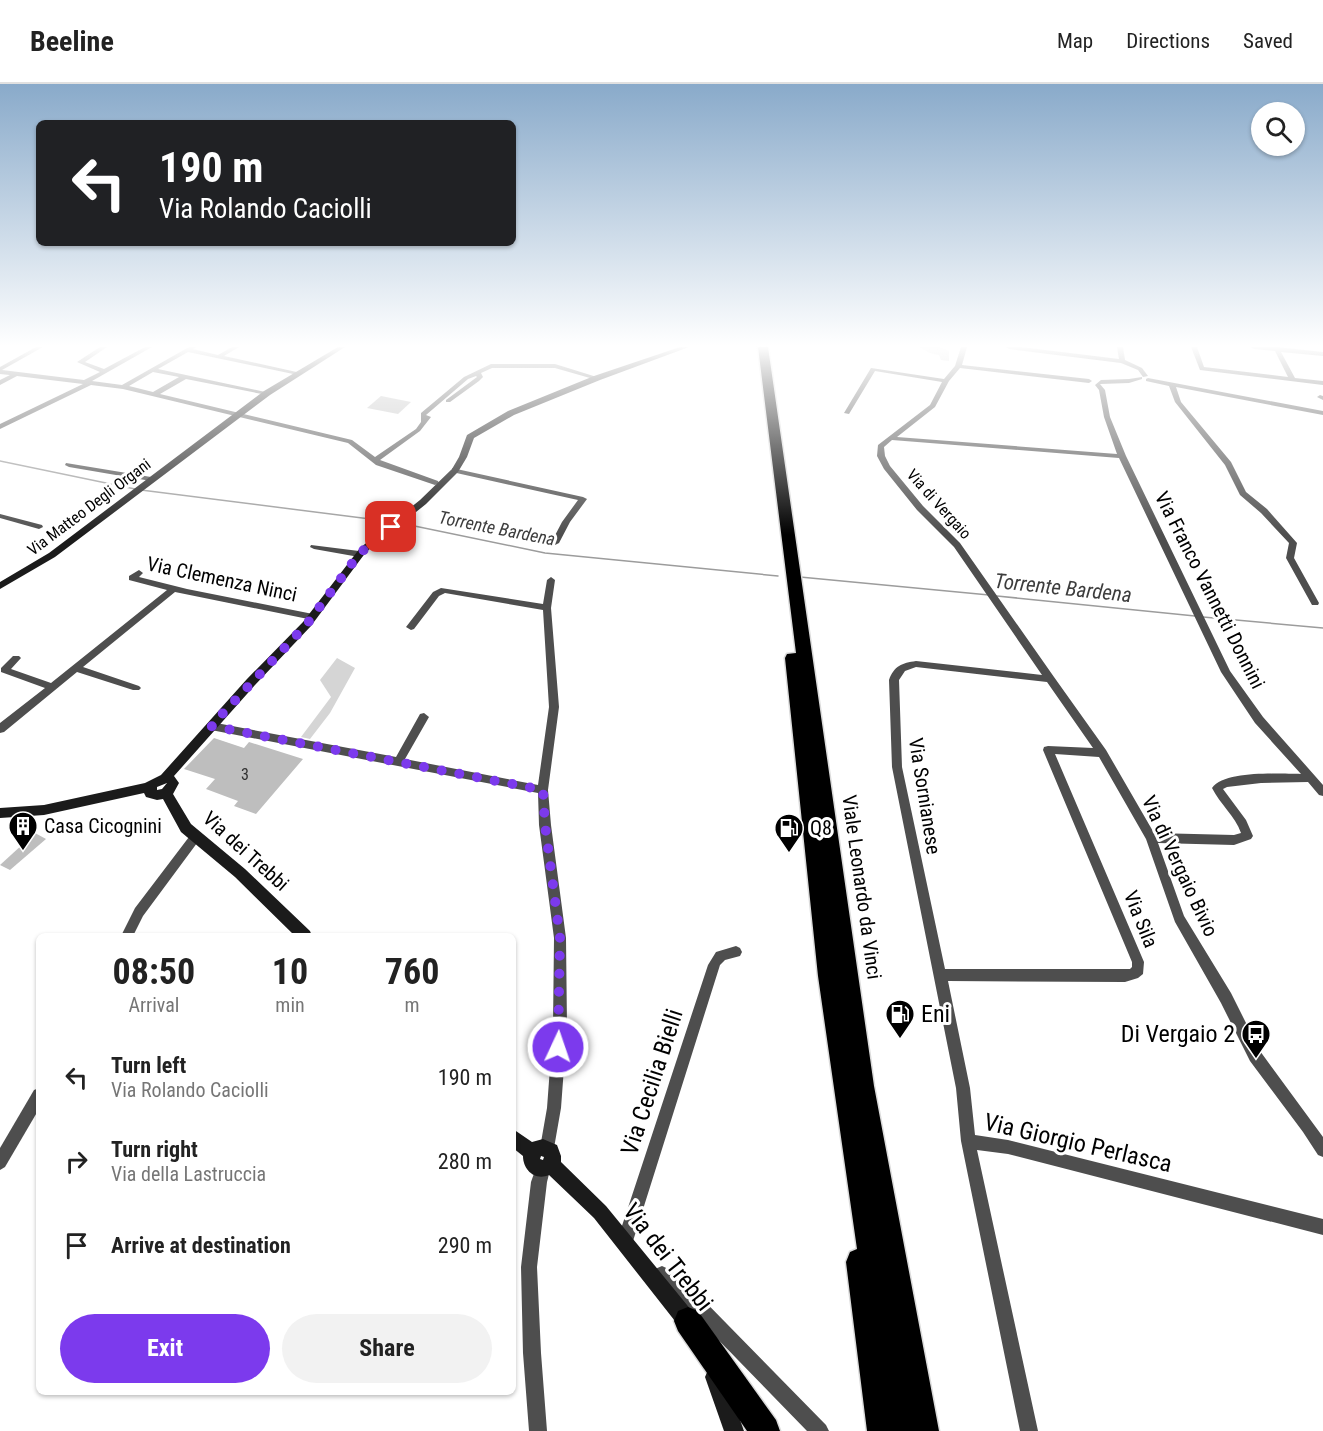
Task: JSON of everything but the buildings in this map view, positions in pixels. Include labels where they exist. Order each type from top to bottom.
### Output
[{"type":"highway","points":[[764,410],[830,981],[854,1150],[899,1431]]},
{"type":"highway","name":"Viale Leonardo da Vinci","points":[[771,410],[862,1086],[924,1431]]},
{"type":"highway","points":[[854,1150],[854,1218],[882,1431]]},
{"type":"highway","points":[[688,1322],[765,1431]]},
{"type":"street","points":[[0,427],[34,410]]},
{"type":"street","points":[[222,410],[350,441],[375,460],[411,476],[438,484]]},
{"type":"street","name":"Via Matteo Degli Organi","points":[[0,586],[52,555],[245,410]]},
{"type":"street","points":[[375,460],[418,430],[426,416],[435,410]]},
{"type":"street","points":[[165,778],[313,617],[359,554],[423,502],[438,484],[455,470],[463,457],[467,440],[476,432],[519,410]]},
{"type":"street","points":[[889,438],[930,410]]},
{"type":"street","name":"Via Franco Vannetti Donnini","points":[[1106,410],[1122,456],[1226,672],[1244,700],[1323,792]]},
{"type":"street","points":[[1184,410],[1228,464],[1243,493],[1264,511],[1293,543],[1290,558],[1315,603]]},
{"type":"street","points":[[1305,410],[1323,413]]},
{"type":"street","points":[[889,438],[1122,456]]},
{"type":"street","name":"Via di Vergaio","points":[[889,438],[880,446],[887,467],[920,508],[957,545],[996,601]]},
{"type":"street","points":[[367,453],[392,449]]},
{"type":"street","points":[[69,465],[151,479]]},
{"type":"street","points":[[455,470],[583,499],[566,522],[555,543]]},
{"type":"street","points":[[0,516],[39,527]]},
{"type":"street","points":[[314,548],[359,554]]},
{"type":"street","name":"Via Clemenza Ninci","points":[[140,573],[132,578],[173,590],[313,617]]},
{"type":"street","points":[[538,1431],[529,1267],[539,1182],[554,1108],[560,1027],[560,938],[545,825],[543,790],[554,707],[547,608],[551,580]]},
{"type":"street","points":[[0,729],[173,590]]},
{"type":"street","points":[[411,627],[436,594],[444,590],[547,608]]},
{"type":"street","name":"Via di Vergaio Bivio","points":[[996,601],[1102,753],[1151,838],[1179,918],[1226,998],[1245,1038],[1263,1069],[1323,1150]]},
{"type":"street","points":[[16,658],[4,670],[53,687]]},
{"type":"street","name":"Via Sornianese","points":[[940,975],[897,767],[894,680],[896,673],[904,666],[916,664],[1051,678]]},
{"type":"street","points":[[76,668],[136,688]]},
{"type":"street","points":[[398,763],[424,717]]},
{"type":"street","points":[[211,726],[543,790]]},
{"type":"street","name":"Via Sila","points":[[940,975],[1125,976],[1138,970],[1138,962],[1048,750],[1102,753]]},
{"type":"street","points":[[0,813],[44,810],[149,787],[157,780],[165,778],[172,780],[173,783],[166,793],[152,795],[148,790],[149,787]]},
{"type":"street","points":[[1151,838],[1234,840],[1247,836],[1245,828],[1217,788],[1220,784],[1234,781],[1310,778]]},
{"type":"street","name":"Via dei Trebbi","points":[[166,793],[186,828],[240,873],[302,933]]},
{"type":"street","points":[[128,933],[139,912],[196,836]]},
{"type":"street","name":"Via Cecilia Bielli","points":[[625,1241],[714,965],[723,953],[736,952]]},
{"type":"street","points":[[940,975],[963,1088],[968,1141]]},
{"type":"street","points":[[0,1162],[36,1100]]},
{"type":"street","name":"Via dei Trebbi","points":[[516,1139],[543,1159],[600,1212],[688,1322],[715,1376],[734,1431]]},
{"type":"street","name":"Via Giorgio Perlasca","points":[[1029,1431],[968,1141],[1008,1146],[1323,1227]]},
{"type":"street","points":[[654,1278],[662,1274],[671,1279],[820,1431]]},
{"type":"shaded area","points":[[337,658],[355,668],[330,713],[310,739],[301,737],[331,697],[320,680]]},
{"type":"waterway","name":"Torrente Bardena","points":[[0,461],[135,489]]},
{"type":"waterway","name":"Torrente Bardena","points":[[141,490],[394,522]]},
{"type":"waterway","name":"Torrente Bardena","points":[[400,523],[545,553],[778,576]]},
{"type":"waterway","name":"Torrente Bardena","points":[[800,577],[989,595]]},
{"type":"waterway","name":"Torrente Bardena","points":[[997,596],[1195,616]]},
{"type":"waterway","name":"Torrente Bardena","points":[[1203,617],[1323,628]]},
{"type":"place","name":"Casa Cicognini","points":[[23,852]]},
{"type":"place","name":"Q8","points":[[789,854]]},
{"type":"place","name":"Eni","points":[[900,1040]]},
{"type":"place","name":"Di Vergaio 2","points":[[1256,1060]]},
{"type":"route","points":[[391,527],[359,554],[307,624],[211,726],[543,790],[545,825],[560,938],[558,1047]]}]
